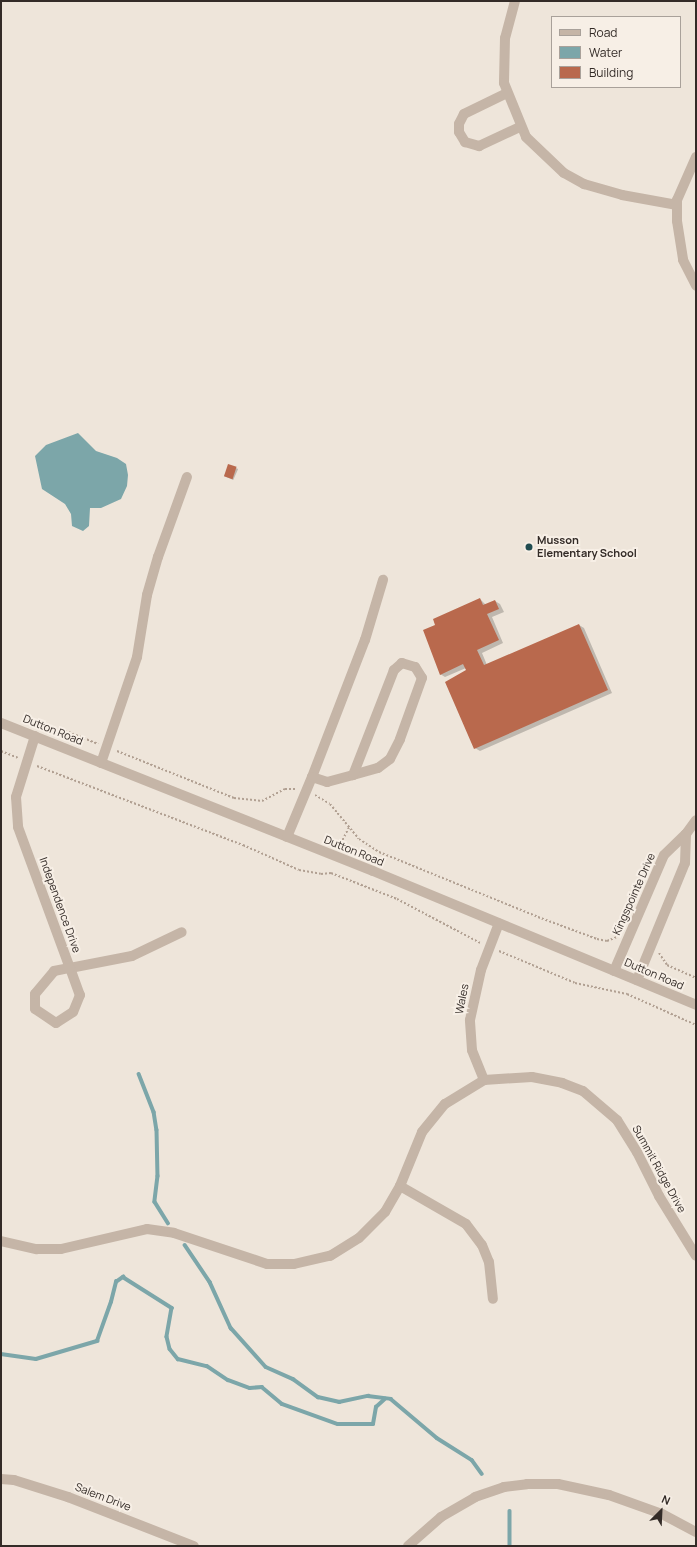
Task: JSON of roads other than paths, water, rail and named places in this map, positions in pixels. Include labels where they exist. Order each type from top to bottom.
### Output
[{"type":"street","points":[[515,1],[505,38],[504,83],[520,127],[540,153],[564,173],[584,184],[622,195],[677,205]]},
{"type":"street","points":[[507,93],[464,114],[459,124],[459,132],[465,142],[478,146],[520,127]]},
{"type":"street","points":[[696,157],[677,205],[677,221],[683,260],[696,286]]},
{"type":"street","points":[[101,763],[137,657],[148,595],[158,557],[187,477]]},
{"type":"street","points":[[287,837],[365,640],[383,580]]},
{"type":"street","points":[[312,777],[327,782],[353,775],[378,768],[390,759],[400,739],[422,678],[415,667],[402,662],[394,670],[353,775]]},
{"type":"street","name":"Dutton Road","points":[[1,723],[499,923],[696,1005]]},
{"type":"street","name":"Independence Drive","points":[[34,736],[16,797],[18,827],[70,968],[132,956],[182,932]]},
{"type":"street","name":"Kingspointe Drive","points":[[614,971],[664,855],[686,834],[696,820]]},
{"type":"street","points":[[637,980],[685,863],[686,834]]},
{"type":"street","name":"Wales","points":[[484,1080],[472,1050],[470,1020],[475,990],[499,923]]},
{"type":"street","points":[[70,968],[80,995],[72,1012],[56,1023],[35,1008],[35,994],[54,971],[70,968]]},
{"type":"street","name":"Summit Ridge Drive","points":[[1,1241],[37,1249],[61,1249],[147,1229],[174,1233],[267,1264],[294,1264],[330,1256],[360,1238],[385,1212],[400,1186],[422,1132],[445,1104],[484,1080],[517,1077],[545,1079],[583,1091],[617,1120],[637,1152],[659,1196],[696,1256]]},
{"type":"street","points":[[400,1186],[466,1224],[482,1245],[489,1262],[493,1299]]},
{"type":"street","name":"Salem Drive","points":[[1,1478],[14,1480],[68,1497],[169,1541],[194,1546]]},
{"type":"street","points":[[408,1546],[441,1517],[474,1497],[504,1487],[527,1484],[558,1484],[609,1495],[662,1514],[696,1532]]},
{"type":"water","points":[[78,433],[96,451],[117,458],[126,464],[128,475],[127,486],[121,499],[101,508],[90,508],[89,526],[83,531],[72,526],[71,514],[65,504],[42,489],[35,456],[46,445]]},
{"type":"waterway","points":[[139,1074],[154,1112],[157,1130],[158,1176],[155,1202],[168,1223]]},
{"type":"waterway","points":[[185,1245],[210,1282],[231,1328],[266,1367],[293,1379],[318,1397],[339,1402],[368,1396],[391,1399],[437,1438],[472,1460],[482,1474]]},
{"type":"waterway","points":[[1,1354],[36,1359],[97,1341],[111,1302],[116,1282],[123,1277],[172,1308],[167,1337],[170,1349],[178,1359],[207,1366],[228,1380],[250,1388],[262,1387],[282,1404],[338,1424],[373,1424],[376,1407],[385,1399]]},
{"type":"waterway","points":[[510,1511],[510,1546]]},
{"type":"place","name":"Musson Elementary School","points":[[529,547]]}]
